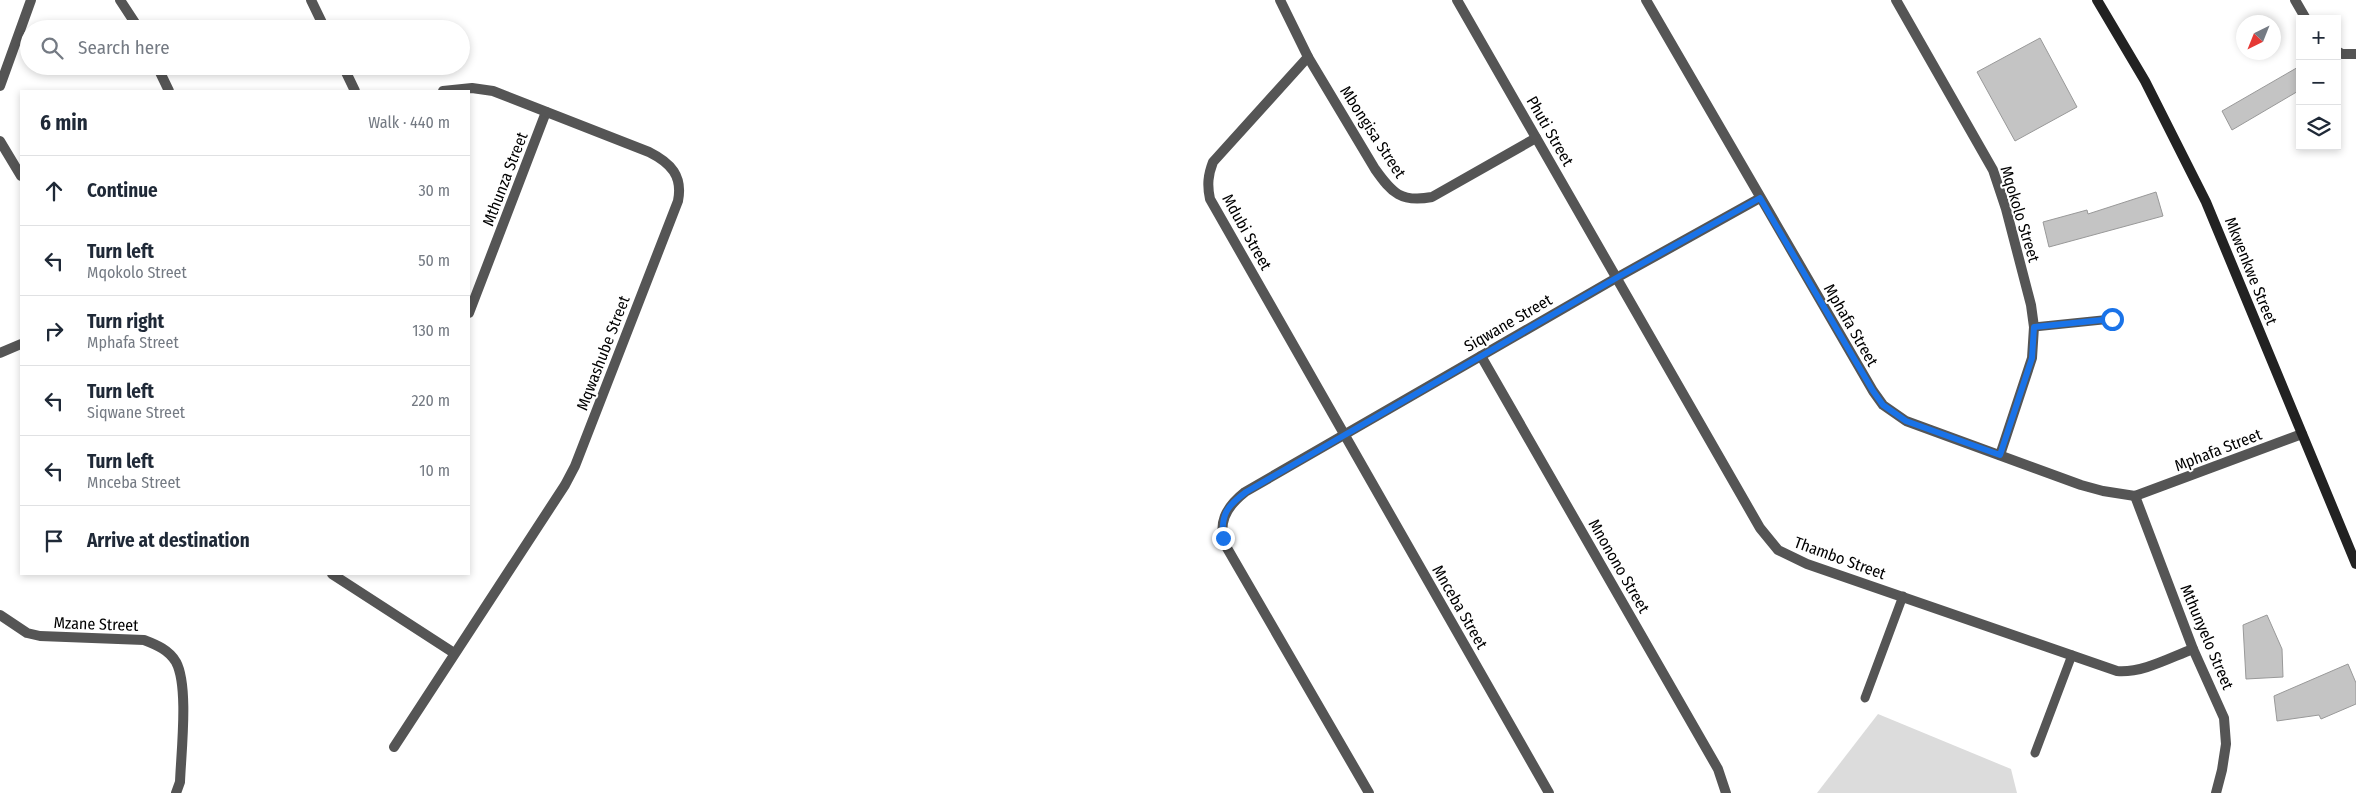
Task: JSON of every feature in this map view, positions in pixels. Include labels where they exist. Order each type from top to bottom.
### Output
[{"type":"street","points":[[24,20],[31,0]]},
{"type":"street","points":[[120,0],[132,20]]},
{"type":"street","points":[[311,0],[321,20]]},
{"type":"street","name":"Mbongisa Street","points":[[1280,0],[1308,57],[1387,187],[1398,196],[1422,199],[1432,197],[1536,138]]},
{"type":"street","name":"Phuti Street","points":[[1457,0],[1618,277]]},
{"type":"street","name":"Mphafa Street","points":[[1646,0],[1868,383],[1883,405],[1906,421],[2081,485],[2135,496],[2302,434]]},
{"type":"street","name":"Mqokolo Street","points":[[1896,0],[1993,170],[2006,209],[2034,327],[2032,358],[2000,455]]},
{"type":"street","name":"Mkwenkwe Street","points":[[2098,0],[2158,105],[2206,202],[2356,564]]},
{"type":"street","points":[[2295,0],[2304,15]]},
{"type":"street","points":[[0,86],[20,31]]},
{"type":"street","points":[[2341,53],[2356,54]]},
{"type":"street","name":"Mdubi Street","points":[[1308,57],[1213,162],[1209,174],[1208,187],[1210,199],[1218,215],[1346,435]]},
{"type":"street","points":[[161,75],[169,90]]},
{"type":"street","points":[[347,75],[355,90]]},
{"type":"street","name":"Mqwashube Street","points":[[394,747],[454,653],[550,510],[575,466],[678,201],[680,190],[679,178],[662,159],[493,91],[472,88],[453,90]]},
{"type":"street","name":"Mthunza Street","points":[[470,310],[546,112]]},
{"type":"street","points":[[0,141],[20,174]]},
{"type":"street","name":"Siqwane Street","points":[[1369,793],[1227,548],[1223,538],[1222,526],[1225,512],[1234,500],[1246,492],[1618,277],[1760,198]]},
{"type":"street","name":"Thambo Street","points":[[1618,277],[1769,541],[1791,557],[2118,671],[2129,672],[2193,649]]},
{"type":"street","points":[[0,353],[20,344]]},
{"type":"street","name":"Mnonono Street","points":[[1481,356],[1718,769],[1726,793]]},
{"type":"street","name":"Mnceba Street","points":[[1346,435],[1549,793]]},
{"type":"street","name":"Mthunyelo Street","points":[[2135,496],[2193,649],[2221,710],[2226,728],[2222,770],[2216,793]]},
{"type":"street","points":[[334,575],[454,653]]},
{"type":"street","name":"Mzane Street","points":[[0,615],[27,633],[40,636],[144,640],[168,652],[176,662],[183,688],[180,782],[176,793]]},
{"type":"lane","points":[[2034,327],[2112,319]]},
{"type":"lane","points":[[1865,698],[1903,596]]},
{"type":"lane","points":[[2035,753],[2072,655]]},
{"type":"shaded area","points":[[1878,714],[2011,769],[2017,793],[1817,793]]},
{"type":"building","points":[[2040,38],[2077,107],[2015,141],[1977,72]]},
{"type":"building","points":[[2296,68],[2296,92],[2232,130],[2222,111]]},
{"type":"building","points":[[2156,192],[2163,216],[2049,247],[2043,222],[2087,210],[2088,214]]},
{"type":"building","points":[[2267,615],[2282,649],[2283,677],[2246,679],[2243,625]]},
{"type":"building","points":[[2348,664],[2356,683],[2356,704],[2321,719],[2319,715],[2277,721],[2274,696]]},
{"type":"route","points":[[1223,538],[1222,526],[1225,512],[1234,500],[1246,492],[1618,277],[1760,198],[1883,405],[1894,415],[1906,421],[2000,455],[2032,358],[2034,327],[2112,319]]}]
